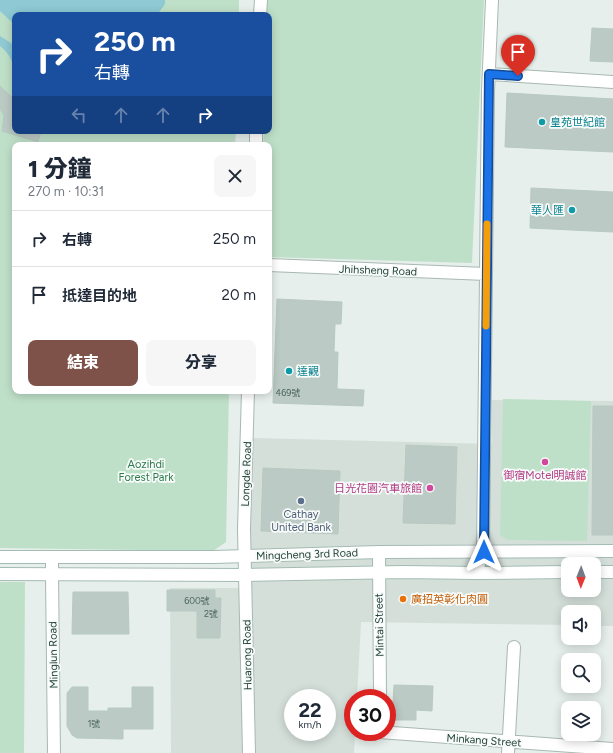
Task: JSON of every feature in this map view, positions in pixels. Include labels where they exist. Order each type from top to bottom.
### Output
[{"type":"street","points":[[260,12],[261,0]]},
{"type":"street","points":[[476,573],[484,552],[486,274],[489,74],[492,0]]},
{"type":"street","points":[[489,74],[613,82]]},
{"type":"street","name":"Jhihsheng Road","points":[[272,266],[486,274]]},
{"type":"street","name":"Longde Road","points":[[244,557],[248,394]]},
{"type":"street","name":"Mingcheng 3rd Road","points":[[0,557],[244,557],[379,552],[613,551]]},
{"type":"street","name":"Mintai Street","points":[[379,552],[380,689]]},
{"type":"street","name":"Huarong Road","points":[[244,557],[249,753]]},
{"type":"street","name":"Minglun Road","points":[[52,558],[54,753]]},
{"type":"street","name":"Mingcheng 3rd Road","points":[[0,574],[245,575],[379,572],[561,572]]},
{"type":"street","points":[[601,572],[613,572]]},
{"type":"street","points":[[509,747],[514,648]]},
{"type":"street","name":"Minkang Street","points":[[396,734],[509,747],[613,749]]},
{"type":"shaded area","points":[[492,400],[613,401],[613,626],[601,626],[601,605],[561,605],[561,625],[361,622],[357,689],[344,689],[344,741],[355,741],[354,753],[171,753],[170,588],[252,588],[250,546],[253,438],[492,444]]},
{"type":"green space","name":"Aozihdi Forest Park","points":[[0,0],[239,0],[239,12],[12,12],[12,134],[236,134],[235,142],[12,142],[12,394],[229,394],[226,542],[213,551],[0,548]]},
{"type":"green space","points":[[266,0],[484,0],[472,263],[272,257],[272,142],[263,142],[264,134],[272,134],[272,12],[266,12]]},
{"type":"green space","name":"御宿Motel明誠館","points":[[503,399],[591,401],[587,541],[508,540],[500,535]]},
{"type":"green space","points":[[0,582],[25,582],[24,753],[0,753]]},
{"type":"water","points":[[0,0],[165,0],[165,4],[159,12],[12,12],[12,22],[0,11]]},
{"type":"water","points":[[0,36],[12,44],[12,63],[6,52],[0,46]]},
{"type":"building","points":[[592,28],[613,29],[613,62],[590,61]]},
{"type":"building","points":[[0,86],[12,97],[12,134],[40,134],[38,142],[2,131],[4,115],[0,109]]},
{"type":"building","name":"皇苑世紀館","points":[[507,93],[613,99],[613,152],[505,147]]},
{"type":"building","name":"華人匯","points":[[531,188],[613,192],[613,232],[530,228]]},
{"type":"building","points":[[277,299],[342,302],[341,324],[335,324],[334,352],[338,352],[337,389],[364,390],[363,406],[273,403]]},
{"type":"building","points":[[593,406],[613,406],[613,535],[592,535]]},
{"type":"building","name":"日光花園汽車旅館","points":[[406,445],[457,447],[455,524],[403,523]]},
{"type":"building","name":"Cathay United Bank","points":[[263,468],[340,471],[338,534],[261,531]]},
{"type":"building","points":[[167,590],[215,590],[215,598],[221,598],[220,638],[197,638],[197,611],[167,611]]},
{"type":"building","points":[[73,592],[128,592],[129,634],[72,634]]},
{"type":"building","points":[[394,685],[433,686],[432,711],[416,710],[416,720],[396,720],[396,689],[394,689]]},
{"type":"building","points":[[72,687],[88,687],[88,711],[108,711],[108,708],[132,708],[132,687],[153,687],[153,729],[123,729],[123,739],[77,738],[72,735],[67,726],[67,693]]},
{"type":"slow traffic","points":[[486,326],[487,224]]},
{"type":"place","name":"皇苑世紀館","points":[[542,122]]},
{"type":"place","name":"華人匯","points":[[572,210]]},
{"type":"place","name":"達觀","points":[[289,371]]},
{"type":"place","name":"御宿Motel明誠館","points":[[545,462]]},
{"type":"place","name":"日光花園汽車旅館","points":[[430,488]]},
{"type":"place","name":"Cathay United Bank","points":[[301,501]]},
{"type":"place","name":"廣招英彰化肉圓","points":[[403,599]]},
{"type":"route","points":[[484,552],[489,74],[518,76]]}]
